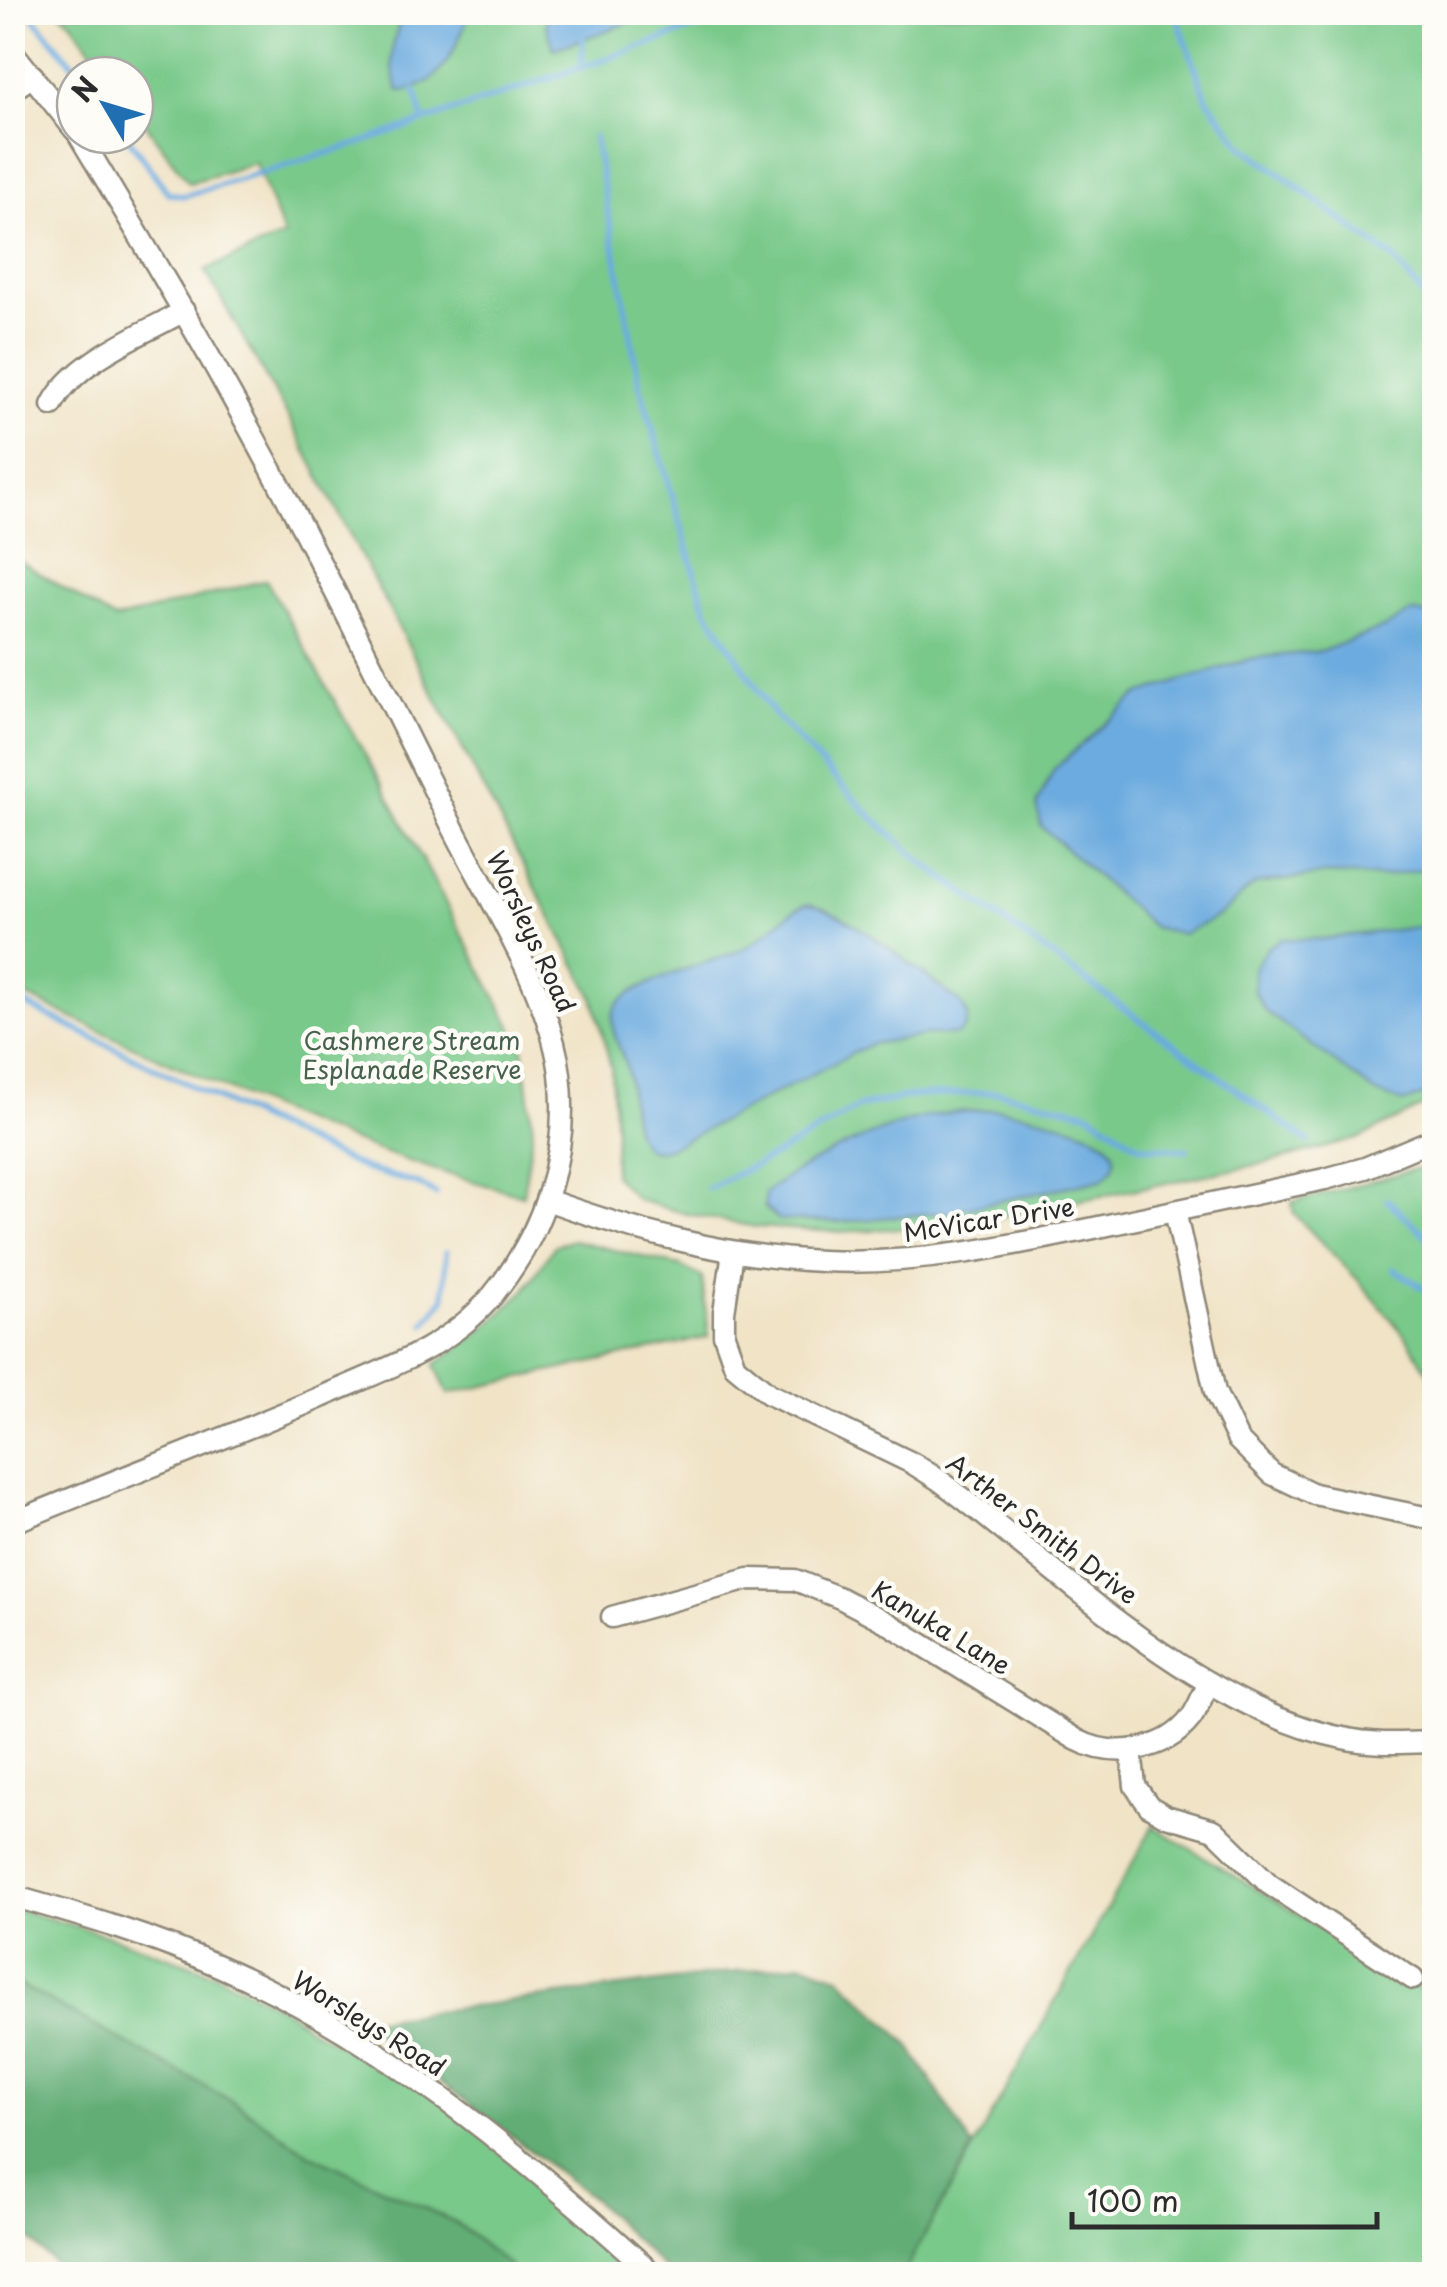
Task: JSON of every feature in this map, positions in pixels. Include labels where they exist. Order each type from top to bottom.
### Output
[{"type":"street","name":"Worsleys Road","points":[[12,51],[55,104]]},
{"type":"street","points":[[12,90],[33,76]]},
{"type":"street","name":"Worsleys Road","points":[[12,1522],[269,1420],[434,1344],[490,1298],[532,1236],[557,1166],[562,1103],[560,1070],[541,1006],[400,718],[184,311],[91,155]]},
{"type":"street","points":[[52,405],[77,372],[184,311]]},
{"type":"street","name":"McVicar Drive","points":[[547,1200],[650,1234],[733,1252],[822,1262],[921,1258],[972,1252],[1352,1172],[1434,1139]]},
{"type":"street","points":[[1174,1211],[1215,1392],[1238,1440],[1272,1474],[1314,1494],[1434,1519]]},
{"type":"street","name":"Arther Smith Drive","points":[[733,1252],[724,1312],[724,1343],[746,1379],[939,1480],[1166,1657],[1209,1683],[1276,1716],[1340,1738],[1434,1742]]},
{"type":"street","name":"Kanuka Lane","points":[[612,1617],[749,1579],[795,1580],[886,1622],[1087,1746],[1131,1750]]},
{"type":"street","points":[[1209,1683],[1190,1718],[1174,1733],[1158,1744],[1131,1750],[1134,1786],[1149,1806],[1166,1816],[1214,1830],[1269,1884],[1413,1979]]},
{"type":"street","name":"Worsleys Road","points":[[12,1896],[184,1951],[321,2018],[423,2085],[561,2191],[653,2274]]},
{"type":"green space","points":[[60,13],[1434,13],[1434,1101],[1357,1139],[1266,1163],[958,1225],[838,1232],[756,1227],[637,1200],[613,1175],[611,1067],[593,997],[288,417],[205,270],[284,236],[255,163],[189,183],[155,136],[155,55],[96,55],[71,21]]},
{"type":"green space","name":"Cashmere Stream Esplanade Reserve","points":[[13,557],[115,620],[266,580],[383,786],[523,1048],[533,1130],[523,1195],[327,1131],[13,990]]},
{"type":"green space","points":[[1434,1165],[1434,1382],[1407,1338],[1294,1214],[1292,1202]]},
{"type":"green space","points":[[573,1240],[680,1266],[702,1277],[709,1337],[448,1394],[435,1365],[486,1327],[525,1290],[555,1245]]},
{"type":"green space","points":[[1153,1826],[1434,1997],[1434,2274],[903,2274]]},
{"type":"green space","points":[[12,1908],[104,1934],[217,1974],[289,2012],[312,2030],[423,2085],[653,2274],[519,2274],[455,2222],[309,2154],[239,2105],[13,1981]]},
{"type":"green space","points":[[802,1963],[839,1976],[909,2045],[973,2148],[903,2274],[669,2274],[592,2198],[361,2021]]},
{"type":"green space","points":[[13,1981],[239,2105],[309,2154],[455,2222],[519,2274],[58,2274],[58,2267],[13,2224]]},
{"type":"water","points":[[549,12],[657,13],[554,49],[546,24]]},
{"type":"water","points":[[403,13],[470,13],[453,52],[437,74],[414,88],[399,91],[392,52]]},
{"type":"water","points":[[1411,612],[1434,616],[1434,867],[1381,877],[1327,874],[1255,884],[1220,915],[1183,934],[1153,927],[1041,826],[1037,804],[1054,769],[1139,694],[1253,658],[1323,651],[1388,626]]},
{"type":"water","points":[[807,904],[823,908],[864,930],[961,1003],[968,1016],[965,1028],[957,1035],[928,1035],[871,1044],[675,1145],[660,1150],[647,1147],[635,1129],[627,1069],[613,1028],[618,1004],[659,979],[745,948]]},
{"type":"water","points":[[1434,925],[1434,1091],[1404,1103],[1376,1093],[1265,1011],[1254,992],[1254,968],[1268,947],[1282,939],[1322,939]]},
{"type":"water","points":[[999,1109],[1057,1121],[1100,1138],[1112,1150],[1114,1163],[1102,1179],[948,1212],[838,1222],[779,1220],[765,1208],[765,1193],[782,1181],[870,1135],[936,1115]]},
{"type":"waterway","points":[[29,12],[65,55]]},
{"type":"waterway","points":[[140,155],[168,193],[184,196],[358,144],[742,12]]},
{"type":"waterway","points":[[1175,12],[1207,99],[1243,146],[1393,258],[1434,309]]},
{"type":"waterway","points":[[582,67],[583,40]]},
{"type":"waterway","points":[[415,90],[423,119]]},
{"type":"waterway","points":[[594,137],[640,386],[705,607],[773,713],[866,811],[922,862],[1309,1142]]},
{"type":"waterway","points":[[12,998],[312,1145],[436,1194]]},
{"type":"waterway","points":[[708,1188],[776,1155],[858,1107],[913,1096],[999,1092],[1088,1112],[1140,1146],[1187,1150]]},
{"type":"waterway","points":[[1387,1200],[1434,1243]]},
{"type":"waterway","points":[[425,1324],[444,1299],[446,1252]]},
{"type":"waterway","points":[[1394,1269],[1434,1295]]}]
